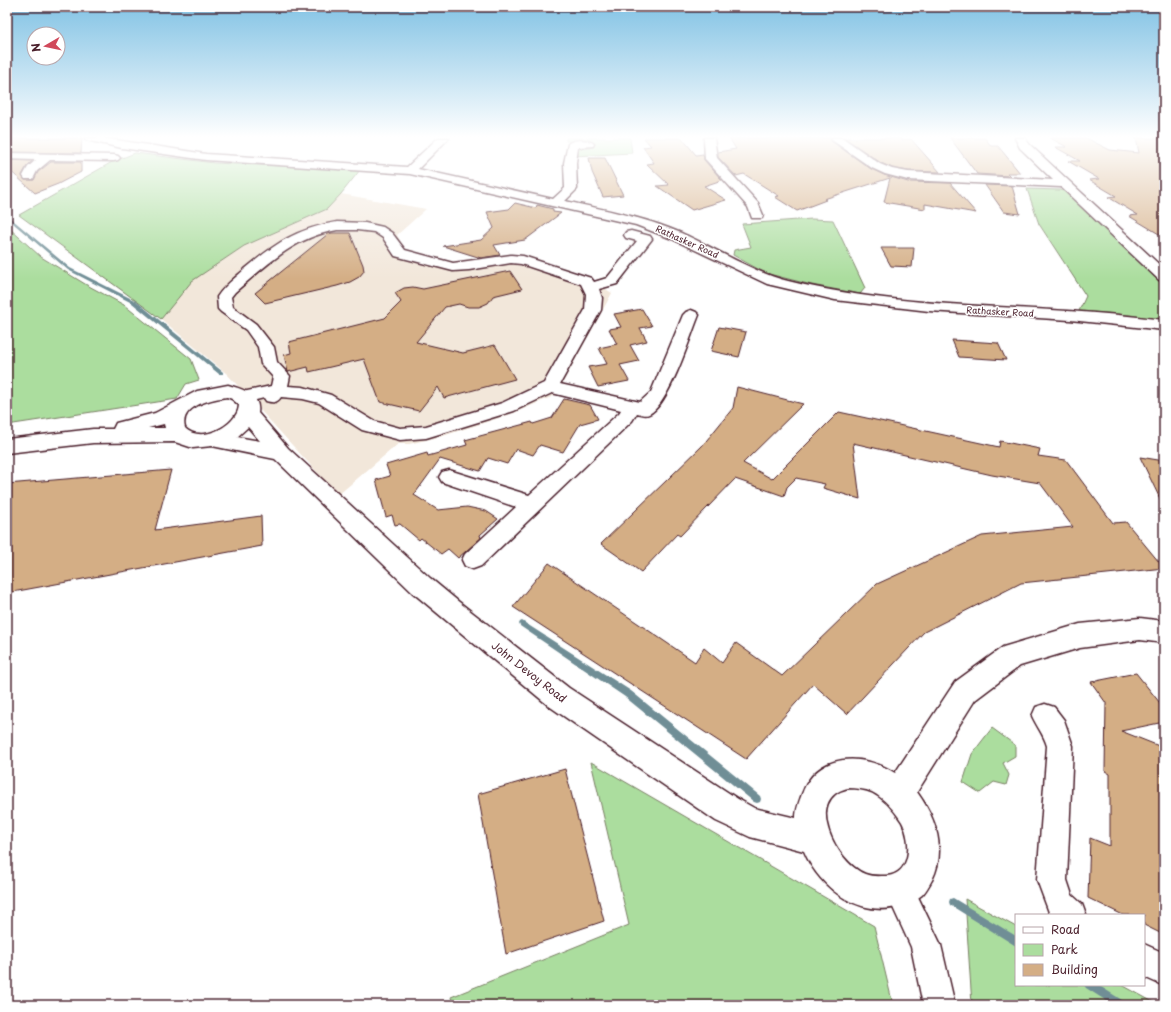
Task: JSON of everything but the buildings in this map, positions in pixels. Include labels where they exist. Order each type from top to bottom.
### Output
[{"type":"street","name":"Rathasker Road","points":[[473,185],[628,219],[655,227],[685,239],[764,278],[812,291],[906,306],[984,312],[1125,319],[1164,325]]},
{"type":"street","points":[[556,204],[571,189],[571,185]]},
{"type":"street","points":[[735,185],[754,206],[757,215]]},
{"type":"street","points":[[1067,185],[1164,277]]},
{"type":"street","points":[[245,403],[277,393],[303,393],[325,399],[368,426],[400,434],[426,432],[508,407],[550,387],[593,310],[595,302],[592,287],[586,281],[523,260],[511,259],[453,267],[400,253],[390,236],[381,230],[366,226],[346,225],[320,228],[293,238],[230,290],[224,297],[226,309],[251,327],[266,347],[269,364],[282,376],[281,385],[277,393]]},
{"type":"street","points":[[592,287],[612,282],[645,239],[631,235]]},
{"type":"street","points":[[550,387],[644,409],[658,395],[691,315]]},
{"type":"street","points":[[7,446],[93,436],[178,435],[187,439],[198,441],[212,439],[224,435],[243,422],[245,403],[258,385],[269,364]]},
{"type":"street","points":[[93,436],[161,418],[203,395],[216,392],[228,391],[245,403]]},
{"type":"street","name":"John Devoy Road","points":[[245,403],[281,453],[420,585],[559,697],[727,810],[750,822],[813,838]]},
{"type":"street","points":[[473,560],[626,418],[632,406]]},
{"type":"street","points":[[178,435],[174,429],[173,422],[182,407]]},
{"type":"street","points":[[212,439],[281,453]]},
{"type":"street","points":[[449,477],[532,504]]},
{"type":"street","points":[[899,794],[965,691],[1012,656],[1080,636],[1140,629],[1164,632]]},
{"type":"street","points":[[1044,716],[1054,729],[1060,746],[1052,880],[1060,904],[1070,914]]},
{"type":"street","points":[[848,773],[866,775],[883,782],[899,794],[912,810],[921,828],[924,848],[922,866],[914,881],[900,890],[884,894],[866,891],[849,884],[833,871],[821,855],[813,838],[810,818],[812,800],[821,786],[833,777],[848,773]]},
{"type":"street","points":[[900,890],[926,945],[938,1005]]},
{"type":"street","points":[[1145,960],[1164,970]]},
{"type":"shaded area","points":[[341,194],[426,209],[397,235],[406,251],[432,259],[452,262],[468,262],[510,255],[521,255],[591,280],[612,293],[556,395],[514,413],[443,436],[409,444],[398,444],[338,495],[227,374],[161,319],[192,281],[244,246],[326,209]]},
{"type":"green space","points":[[71,185],[348,185],[327,209],[244,246],[192,281],[161,319],[19,215]]},
{"type":"green space","points":[[1027,189],[1061,190],[1072,195],[1142,265],[1164,284],[1164,320],[1130,315],[1079,311],[1086,296],[1039,224]]},
{"type":"green space","points":[[812,219],[833,220],[865,288],[860,294],[812,285],[765,273],[733,255],[734,250],[751,247],[742,224]]},
{"type":"green space","points":[[8,227],[41,257],[85,284],[124,305],[191,359],[199,380],[186,384],[177,399],[7,425]]},
{"type":"green space","points":[[992,728],[1015,745],[1015,756],[1003,763],[1009,775],[1006,785],[994,782],[980,793],[963,782],[972,754]]},
{"type":"green space","points":[[591,762],[874,926],[893,1005],[453,1005],[451,997],[629,925]]},
{"type":"green space","points":[[965,899],[1015,926],[1015,986],[1124,986],[1153,1002],[1153,1005],[972,1005]]},
{"type":"waterway","points":[[7,216],[69,269],[134,302],[221,373]]},
{"type":"waterway","points":[[522,624],[628,694],[757,799]]},
{"type":"waterway","points":[[953,902],[1015,940]]},
{"type":"waterway","points":[[1091,986],[1122,1005]]}]
